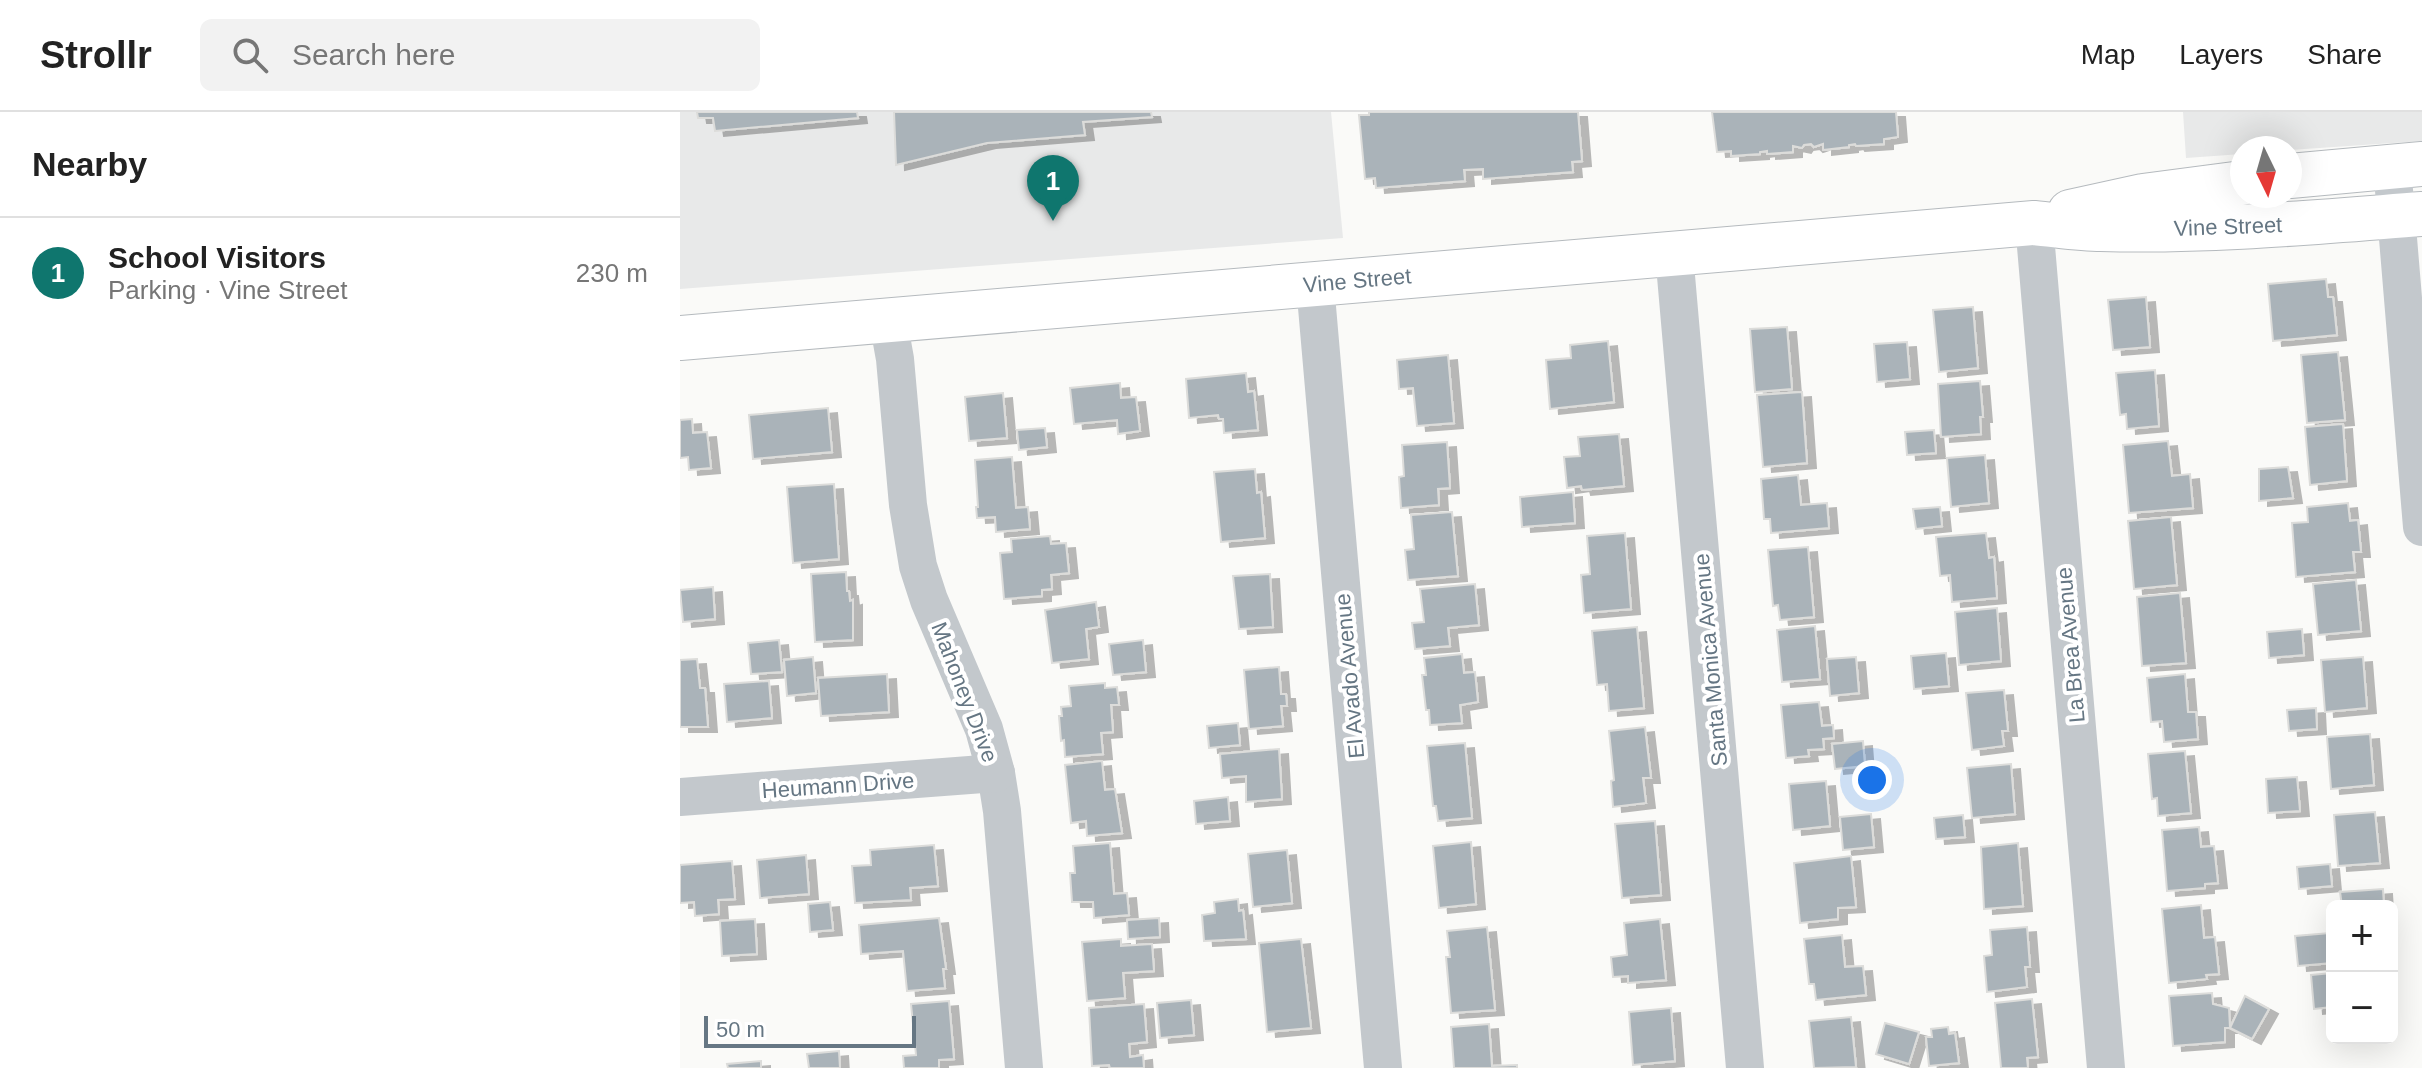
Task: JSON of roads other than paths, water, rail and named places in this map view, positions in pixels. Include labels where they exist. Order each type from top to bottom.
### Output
[{"type":"main road","points":[[2302,175],[2407,165]]},
{"type":"main road","name":"Vine Street","points":[[2034,223],[2088,207],[2143,196],[2230,185]]},
{"type":"main road","name":"Vine Street","points":[[680,338],[2034,223],[2098,229],[2154,229],[2409,215]]},
{"type":"street","points":[[2407,165],[2422,527]]},
{"type":"street","name":"La Brea Avenue","points":[[2034,223],[2106,1068]]},
{"type":"street","name":"Santa Monica Avenue","points":[[1674,253],[1745,1068]]},
{"type":"street","name":"El Avado Avenue","points":[[1315,284],[1383,1068]]},
{"type":"street","name":"Mahoney Drive","points":[[888,320],[895,359],[908,505],[918,566],[929,600],[984,729],[996,773],[1024,1068]]},
{"type":"street","name":"Heumann Drive","points":[[680,797],[996,773]]},
{"type":"place","name":"School Visitors","points":[[1053,221]]}]
